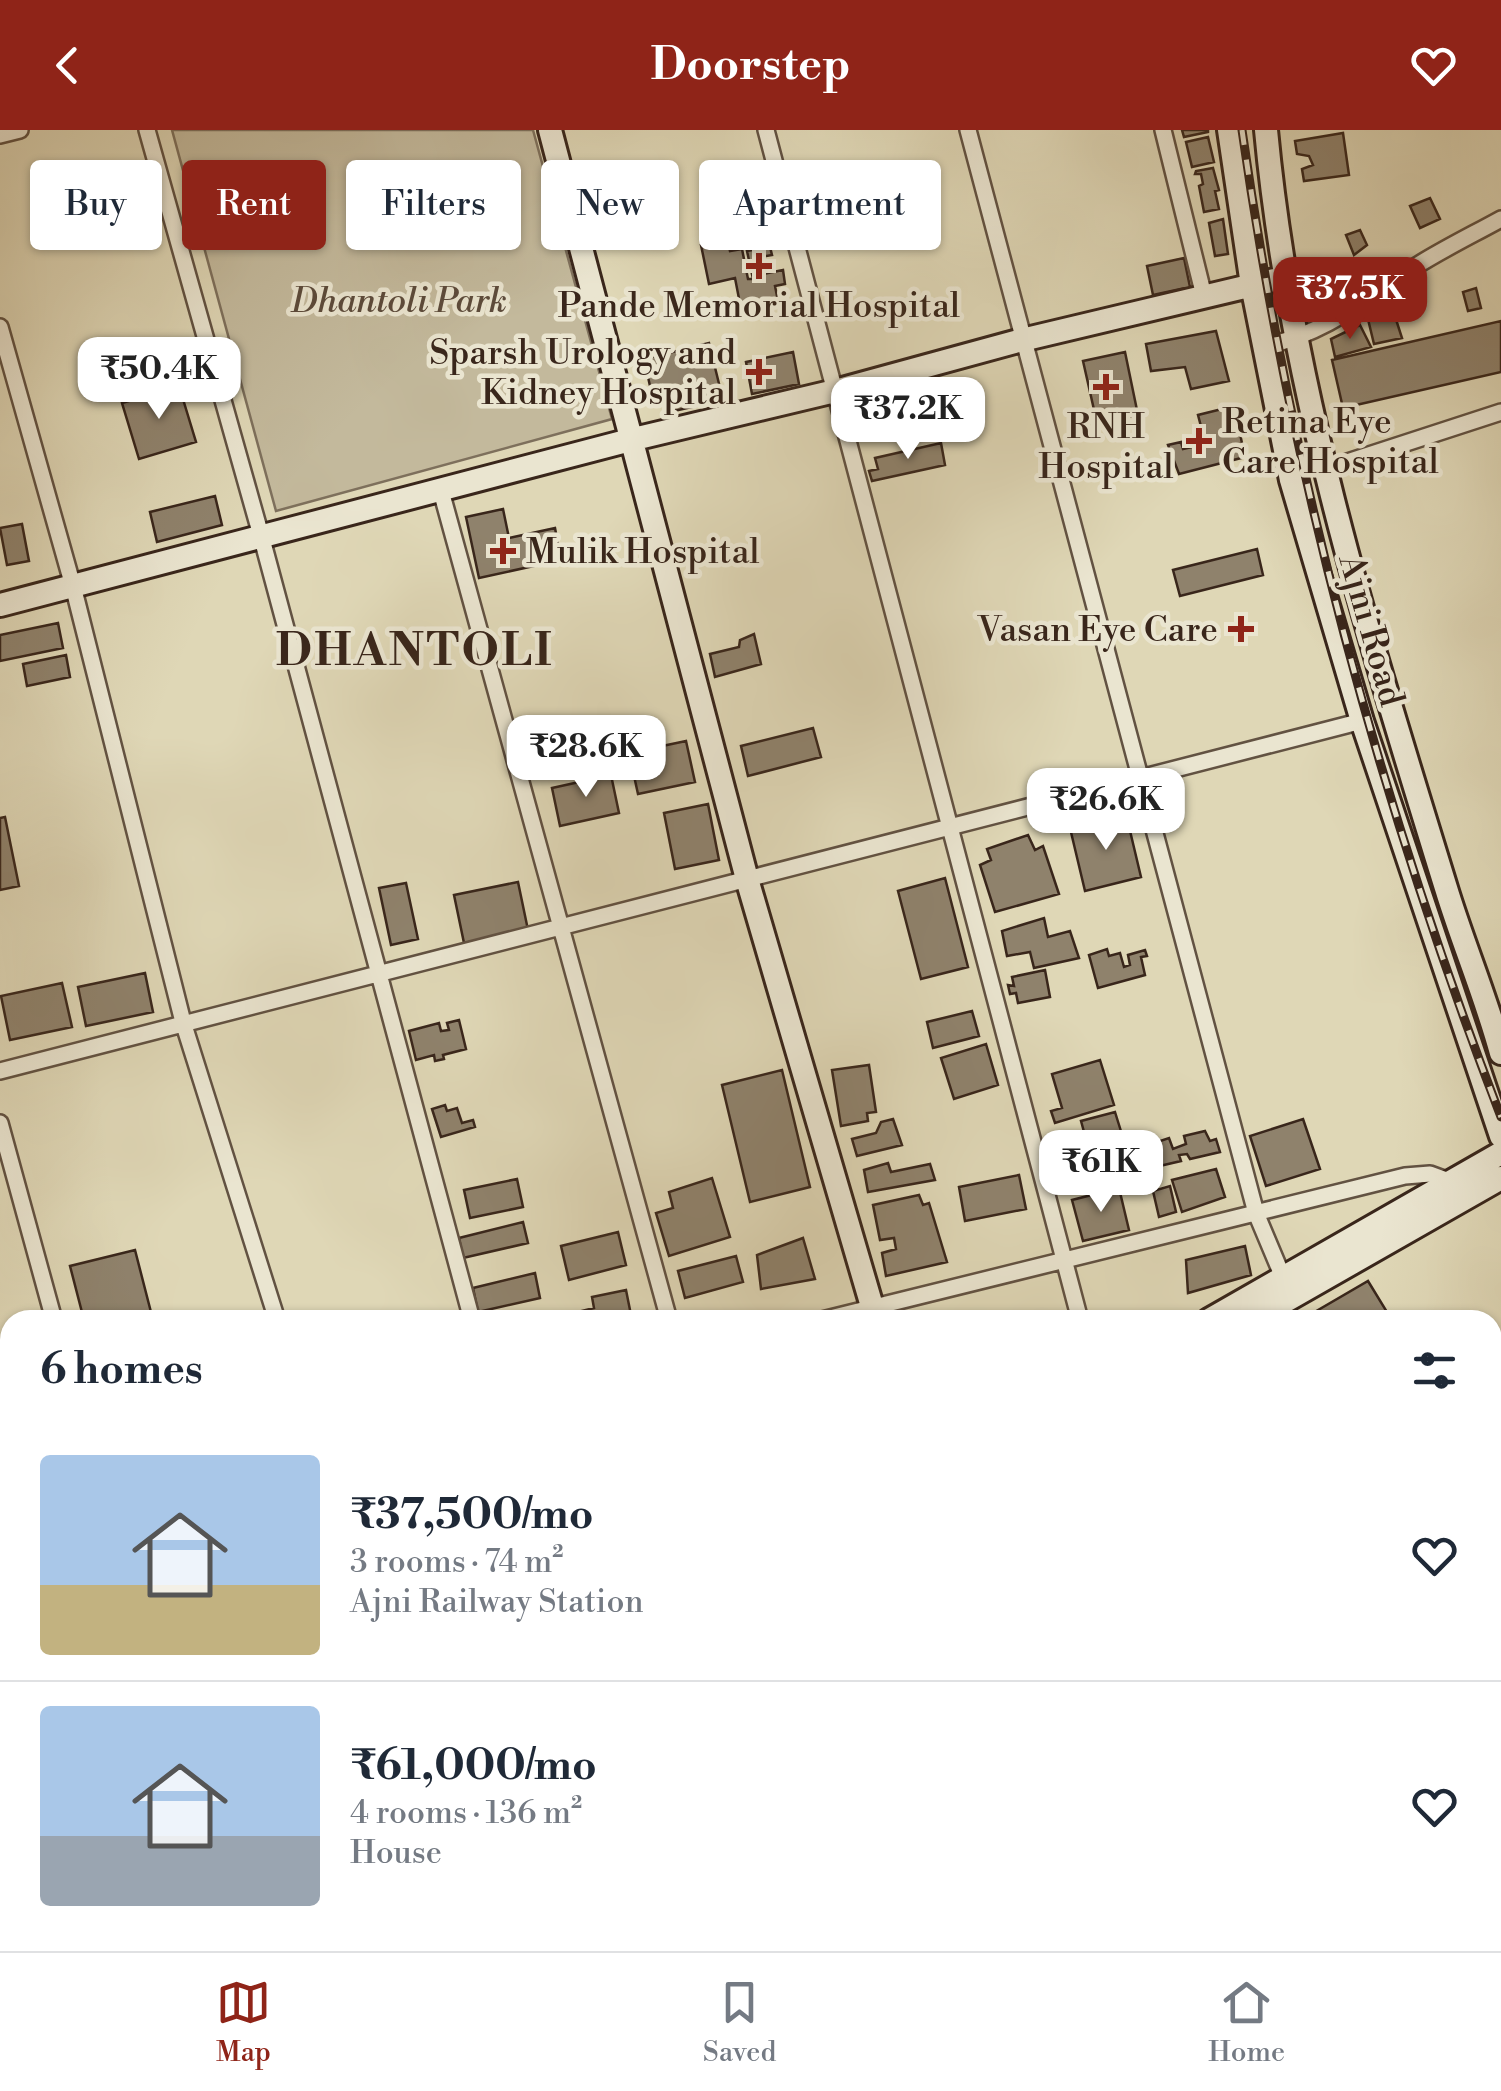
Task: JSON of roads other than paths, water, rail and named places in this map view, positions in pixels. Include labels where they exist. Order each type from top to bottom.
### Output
[{"type":"main road","points":[[550,130],[634,439],[746,879],[873,1310]]},
{"type":"main road","name":"Ajni Road","points":[[1229,130],[1252,284],[1291,480],[1362,721],[1496,1112]]},
{"type":"main road","points":[[1266,130],[1272,198],[1297,340],[1326,468],[1422,809],[1501,1054]]},
{"type":"main road","points":[[0,605],[634,439],[835,392],[1022,340],[1286,277]]},
{"type":"main road","points":[[1485,1183],[1496,1112]]},
{"type":"main road","points":[[1485,1183],[1501,1153]]},
{"type":"main road","points":[[1233,1310],[1501,1178]]},
{"type":"main road","points":[[1263,1310],[1288,1286],[1448,1181],[1485,1183]]},
{"type":"street","points":[[0,135],[20,130]]},
{"type":"street","points":[[147,130],[262,539],[469,1310]]},
{"type":"street","points":[[766,130],[1078,1310]]},
{"type":"street","points":[[968,130],[1256,1213],[1288,1286]]},
{"type":"street","points":[[1163,130],[1204,296]]},
{"type":"street","points":[[1264,346],[1297,340],[1501,219]]},
{"type":"street","points":[[0,327],[73,586],[183,1022],[274,1310]]},
{"type":"street","points":[[1326,468],[1501,412]]},
{"type":"street","points":[[442,490],[666,1310]]},
{"type":"street","points":[[0,1071],[1362,721]]},
{"type":"street","points":[[0,1123],[51,1310]]},
{"type":"street","points":[[888,1310],[1065,1260],[1405,1176],[1430,1174],[1448,1181]]},
{"type":"railway","points":[[1242,130],[1285,382],[1343,631],[1415,876],[1501,1117]]},
{"type":"place","name":"Pande Memorial Hospital","points":[[759,266]]},
{"type":"place","name":"Sparsh Urology and Kidney Hospital","points":[[759,372]]},
{"type":"place","name":"RNH Hospital","points":[[1106,387]]},
{"type":"place","name":"Retina Eye Care Hospital","points":[[1199,441]]},
{"type":"place","name":"Mulik Hospital","points":[[503,551]]},
{"type":"place","name":"Vasan Eye Care","points":[[1241,629]]},
{"type":"district","name":"DHANTOLI","points":[[415,649]]},
{"type":"park label","name":"Dhantoli Park","points":[[399,300]]}]
